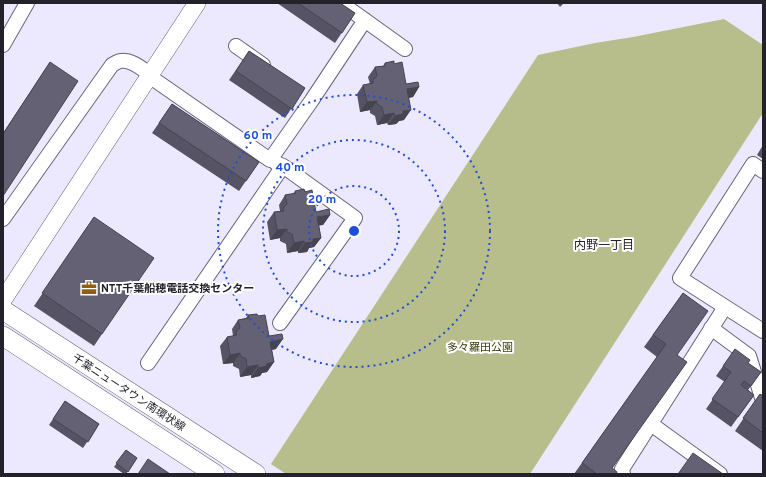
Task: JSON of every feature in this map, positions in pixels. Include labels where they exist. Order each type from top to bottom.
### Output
[{"type":"main road","name":"千葉ニュータウン南環状線","points":[[3,310],[256,474]]},
{"type":"main road","name":"千葉ニュータウン南環状線","points":[[3,336],[215,474]]},
{"type":"street","points":[[3,45],[27,3]]},
{"type":"street","points":[[341,3],[405,49]]},
{"type":"street","points":[[3,300],[150,75],[192,5]]},
{"type":"street","points":[[270,160],[312,100],[364,20]]},
{"type":"street","points":[[236,46],[274,73]]},
{"type":"street","points":[[3,219],[112,65],[120,61],[128,61],[135,64],[270,160],[283,166],[355,218],[280,323]]},
{"type":"street","points":[[299,91],[312,100]]},
{"type":"street","points":[[763,171],[753,164],[680,278],[763,331]]},
{"type":"street","points":[[148,363],[283,166]]},
{"type":"street","points":[[623,474],[622,469],[725,307]]},
{"type":"street","points":[[711,328],[749,356],[763,400]]},
{"type":"street","points":[[651,424],[720,474]]},
{"type":"green space","name":"多々羅田公園","points":[[724,19],[763,45],[763,113],[530,474],[286,474],[271,464],[538,55]]},
{"type":"building","points":[[298,3],[340,3],[355,13],[342,33]]},
{"type":"building","points":[[249,51],[305,88],[292,109],[236,71]]},
{"type":"building","points":[[394,61],[394,64],[402,62],[406,84],[418,82],[419,87],[407,89],[411,110],[403,111],[403,114],[395,116],[394,113],[384,115],[382,107],[377,104],[377,101],[367,102],[363,85],[373,83],[373,80],[377,76],[375,67],[385,66],[385,63]]},
{"type":"building","points":[[50,62],[78,81],[3,196],[3,134]]},
{"type":"building","points":[[172,104],[259,162],[246,181],[159,123]]},
{"type":"building","points":[[304,189],[305,192],[312,190],[316,212],[329,209],[330,215],[317,217],[321,238],[313,239],[313,242],[305,243],[304,241],[294,243],[292,234],[287,232],[287,229],[277,230],[274,212],[284,211],[283,208],[287,204],[285,195],[296,193],[295,191]]},
{"type":"building","name":"NTT千葉船穂電話交換センター","points":[[94,217],[154,258],[102,334],[42,293]]},
{"type":"building","points":[[683,293],[708,311],[677,355],[687,362],[612,468],[617,472],[616,474],[597,474],[582,463],[666,344],[653,335]]},
{"type":"building","points":[[257,314],[258,316],[265,315],[269,336],[282,334],[283,339],[270,342],[274,362],[266,364],[267,366],[258,368],[258,365],[247,367],[246,359],[240,356],[240,353],[230,355],[227,337],[237,335],[236,332],[240,328],[238,320],[249,318],[248,315]]},
{"type":"building","points":[[735,349],[750,360],[748,363],[761,372],[751,386],[744,381],[741,385],[754,395],[738,417],[712,399],[731,372],[723,366]]},
{"type":"building","points":[[760,394],[763,396],[763,433],[743,418]]},
{"type":"building","points":[[65,401],[99,424],[88,442],[53,419]]},
{"type":"building","points":[[126,450],[137,458],[128,472],[116,463]]},
{"type":"building","points":[[693,453],[723,474],[678,474]]},
{"type":"building","points":[[148,459],[170,474],[138,474]]},
{"type":"place","name":"NTT千葉船穂電話交換センター","points":[[89,288]]},
{"type":"district","name":"内野一丁目","points":[[604,245]]}]
